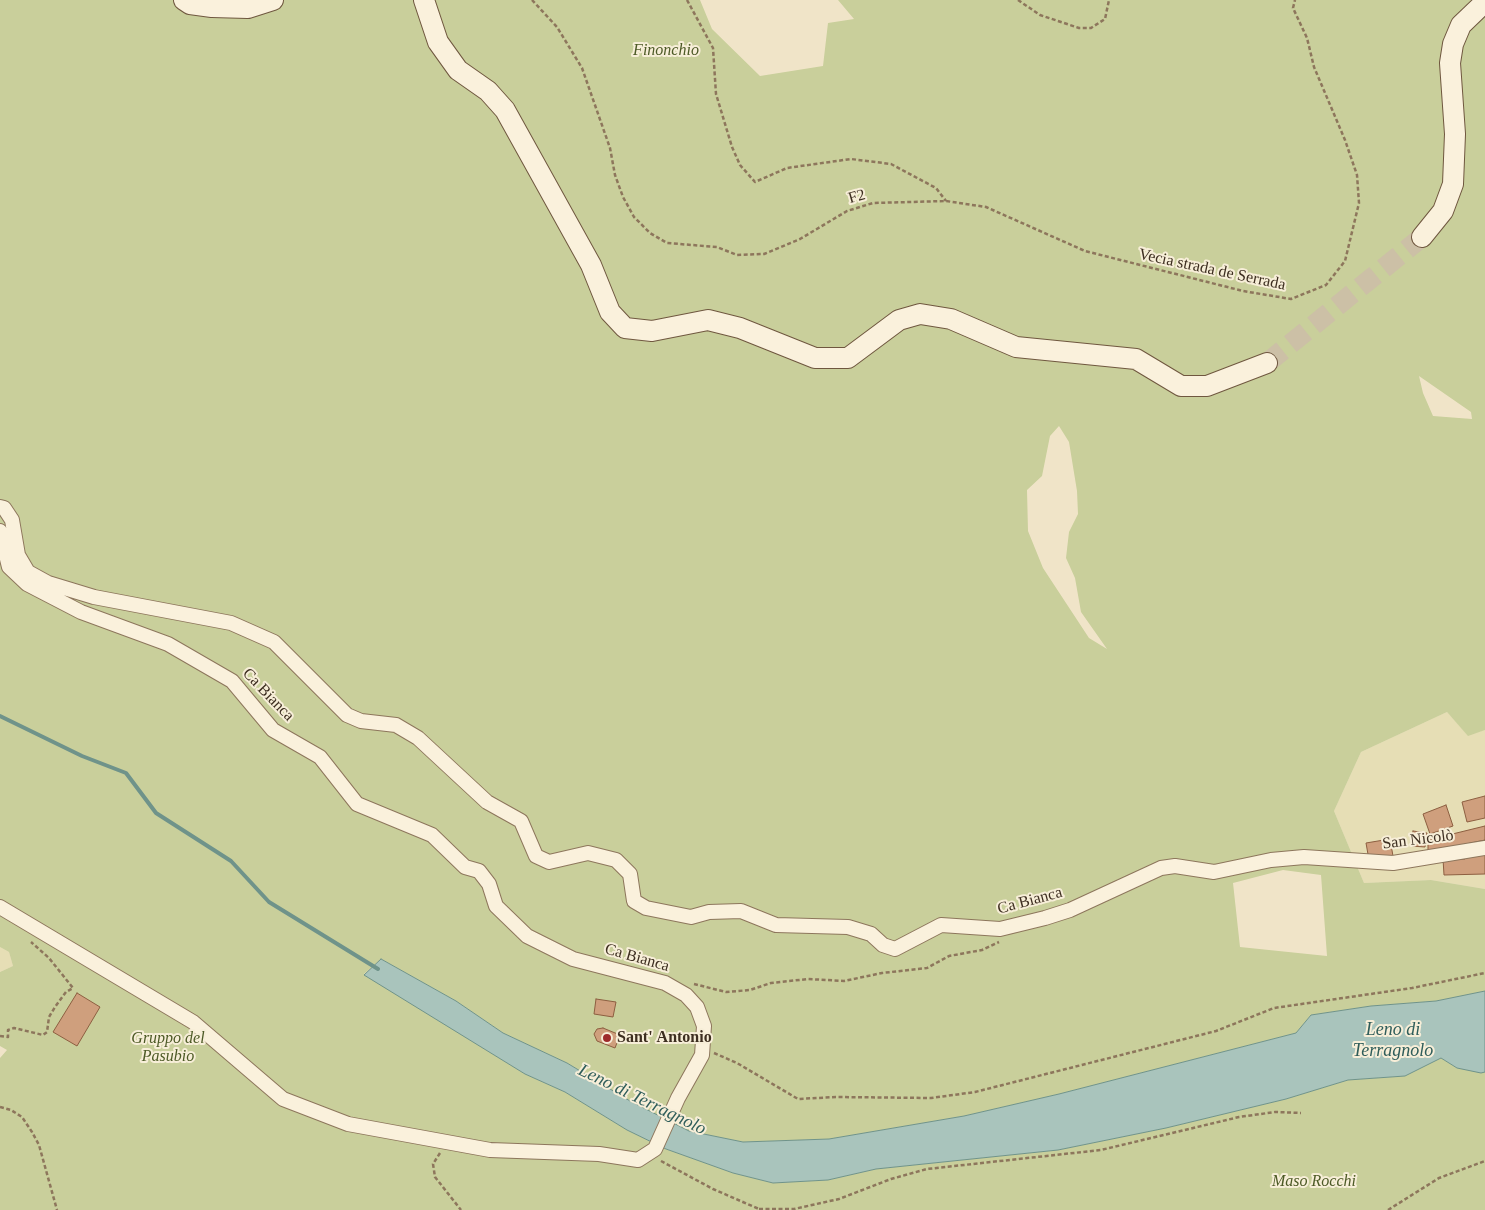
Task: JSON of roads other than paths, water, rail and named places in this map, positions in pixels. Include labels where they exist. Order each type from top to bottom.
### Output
[{"type":"main road","points":[[184,0],[190,4],[212,7],[248,8],[273,0]]},
{"type":"main road","points":[[424,0],[438,42],[458,70],[488,91],[505,110],[591,265],[610,312],[625,328],[652,331],[708,320],[740,328],[815,358],[848,358],[899,320],[920,314],[951,319],[1016,347],[1136,359],[1181,386],[1207,386],[1267,363]]},
{"type":"main road","points":[[1422,237],[1443,212],[1453,184],[1455,134],[1450,63],[1453,44],[1462,25],[1485,2]]},
{"type":"street","name":"Ca Bianca","points":[[0,507],[4,508],[12,520],[18,555],[28,572],[48,583],[94,597],[231,623],[274,642],[348,715],[361,721],[396,725],[418,738],[487,802],[521,821],[536,856],[549,862],[588,853],[616,860],[630,874],[634,901],[646,908],[691,916],[709,912],[741,911],[776,925],[848,927],[871,934],[883,945],[896,949],[941,925],[1000,929],[1045,918],[1070,910],[1161,868],[1175,866],[1214,872],[1271,860],[1304,857],[1355,862]]},
{"type":"street","name":"Ca Bianca","points":[[0,531],[9,567],[27,584],[81,612],[168,644],[232,681],[272,730],[320,757],[357,804],[432,835],[466,867],[478,871],[489,884],[496,906],[527,936],[573,959],[630,972],[665,983],[686,995],[697,1007],[704,1026],[702,1055],[651,1152],[638,1160],[599,1154],[490,1150],[348,1124],[283,1099],[193,1022],[0,907]]},
{"type":"street","name":"San Nicolò","points":[[1355,862],[1393,863],[1485,848]]},
{"type":"water","name":"Leno di Terragnolo","points":[[381,959],[456,1001],[503,1033],[567,1063],[630,1101],[689,1131],[743,1142],[829,1139],[964,1116],[1059,1094],[1296,1033],[1311,1015],[1371,1006],[1436,1001],[1485,991],[1485,1072],[1481,1073],[1457,1068],[1441,1058],[1405,1076],[1348,1080],[1286,1099],[1166,1128],[1058,1150],[876,1169],[828,1180],[773,1183],[733,1173],[666,1149],[627,1130],[565,1092],[525,1074],[364,975]]},
{"type":"waterway","name":"Leno di Terragnolo","points":[[0,716],[82,756],[126,773],[156,813],[231,861],[269,902],[378,969]]},
{"type":"tunnel","points":[[1267,363],[1422,237]]},
{"type":"place","name":"Sant' Antonio","points":[[607,1038]]},
{"type":"park label","name":"Finonchio","points":[[666,51]]},
{"type":"park label","name":"Gruppo del Pasubio","points":[[168,1048]]},
{"type":"park label","name":"Maso Rocchi","points":[[1314,1182]]}]
